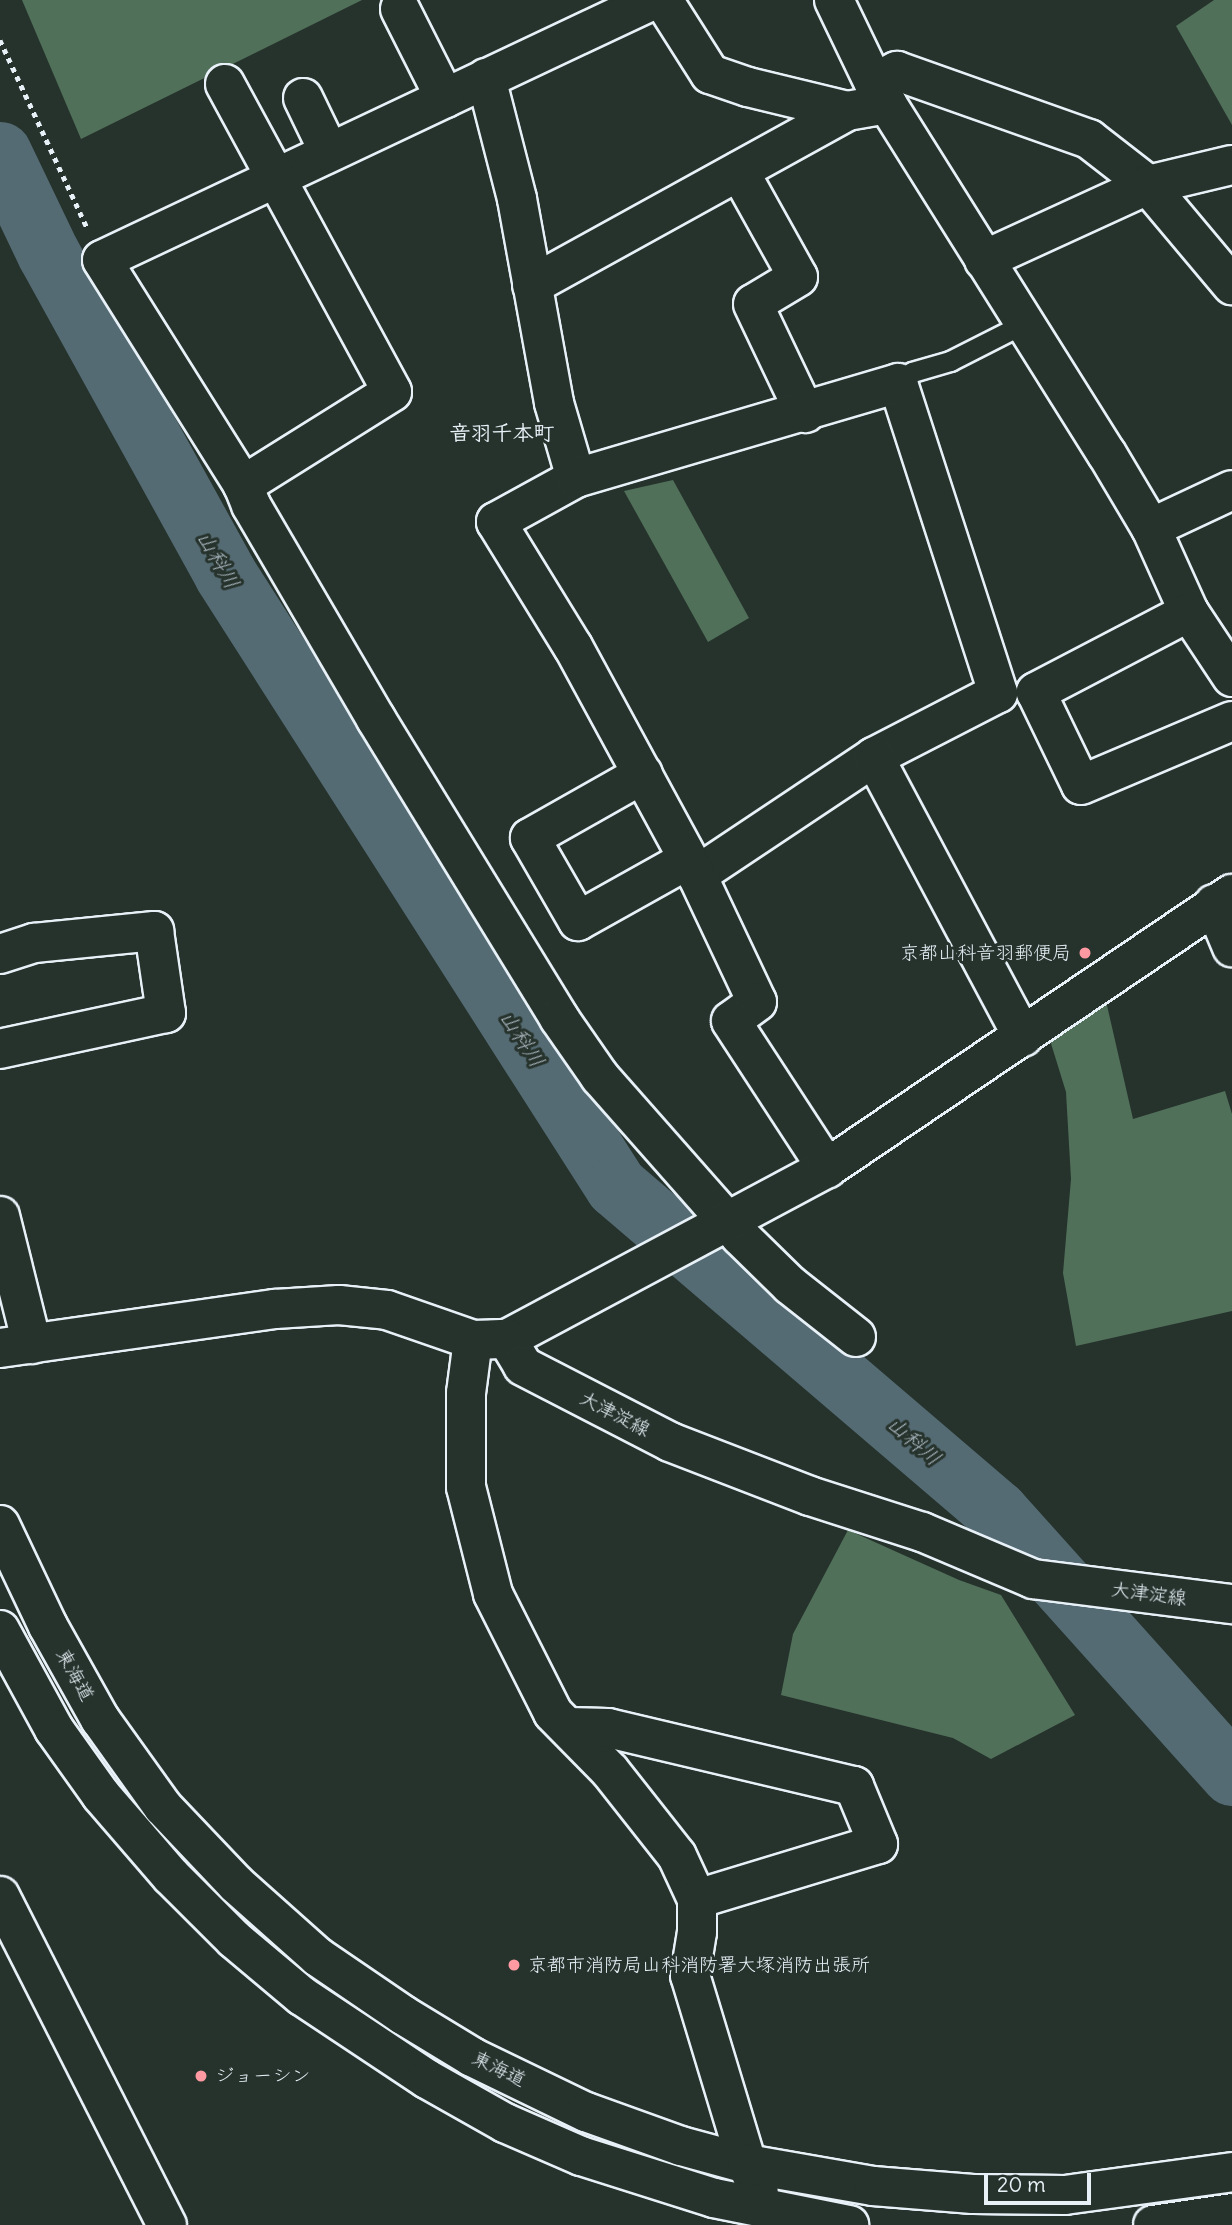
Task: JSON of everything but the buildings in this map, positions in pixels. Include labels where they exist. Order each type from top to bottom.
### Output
[{"type":"main road","points":[[653,0],[102,260],[243,485],[251,505],[376,719],[559,1018],[600,1077],[724,1224],[790,1285],[856,1338]]},
{"type":"main road","points":[[663,0],[710,74],[748,88],[847,111]]},
{"type":"main road","points":[[834,0],[881,94],[1151,528],[1189,612],[1232,677]]},
{"type":"main road","points":[[400,9],[444,98]]},
{"type":"main road","points":[[532,285],[881,94],[897,71],[1089,139],[1148,185],[1232,285]]},
{"type":"main road","points":[[486,78],[517,200],[554,403],[576,478]]},
{"type":"main road","points":[[225,84],[392,392],[243,485]]},
{"type":"main road","points":[[303,98],[330,152]]},
{"type":"main road","points":[[984,260],[1148,185],[1232,165]]},
{"type":"main road","points":[[739,171],[798,277],[752,304],[805,413]]},
{"type":"main road","points":[[643,774],[530,838],[578,920],[692,868],[874,757],[998,693],[898,383],[805,413],[576,478],[496,522],[573,647],[643,774],[692,868],[757,1002],[731,1021],[827,1168]]},
{"type":"main road","points":[[1151,528],[1232,490]]},
{"type":"main road","points":[[1189,612],[1036,692],[1082,785],[1232,721]]},
{"type":"main road","points":[[874,757],[1023,1037]]},
{"type":"main road","points":[[0,1216],[16,1346],[275,1309],[339,1305],[387,1310],[490,1339],[660,1260],[827,1168],[1223,899],[1232,947]]},
{"type":"main road","points":[[0,954],[34,943],[154,931],[166,1013],[0,1049]]},
{"type":"main road","points":[[490,1339],[466,1393],[466,1487],[493,1594],[553,1713],[610,1771],[677,1856],[697,1899],[698,1932],[690,1975],[747,2164],[769,2217]]},
{"type":"main road","name":"大津淀線","points":[[490,1339],[523,1366],[670,1442],[810,1496],[922,1532],[1033,1579],[1232,1604]]},
{"type":"main road","name":"東海道","points":[[0,1525],[48,1626],[100,1719],[163,1807],[236,1884],[318,1957],[403,2015],[472,2057],[586,2112],[681,2146],[747,2164],[873,2186],[973,2194],[1065,2195],[1232,2172]]},
{"type":"main road","points":[[0,1630],[54,1729],[101,1795],[172,1876],[225,1930],[302,1996],[427,2080],[505,2123],[581,2156],[769,2217],[849,2225]]},
{"type":"main road","points":[[568,1727],[607,1728],[854,1786],[877,1844],[697,1899]]},
{"type":"main road","points":[[0,1896],[12,1947],[167,2225]]},
{"type":"main road","points":[[1153,2225],[1232,2213]]},
{"type":"lane","points":[[898,383],[912,372],[950,361],[1023,324]]},
{"type":"path","points":[[0,40],[102,260]]},
{"type":"green space","points":[[22,0],[362,0],[81,139]]},
{"type":"green space","points":[[1214,0],[1232,0],[1232,125],[1176,26]]},
{"type":"green space","points":[[673,480],[749,618],[708,642],[624,491]]},
{"type":"green space","points":[[1106,1001],[1133,1119],[1225,1091],[1232,1114],[1232,1311],[1076,1346],[1063,1273],[1071,1179],[1066,1092],[1049,1037]]},
{"type":"green space","points":[[848,1530],[959,1580],[1001,1595],[1075,1715],[991,1759],[953,1738],[781,1695],[793,1634]]},
{"type":"waterway","name":"山科川","points":[[0,153],[48,253],[225,574],[616,1186],[997,1512],[1232,1774]]},
{"type":"place","name":"京都山科音羽郵便局","points":[[1085,953]]},
{"type":"place","name":"京都市消防局山科消防署大塚消防出張所","points":[[514,1965]]},
{"type":"place","name":"ジョーシン","points":[[201,2076]]},
{"type":"district","name":"音羽千本町","points":[[502,433]]}]
